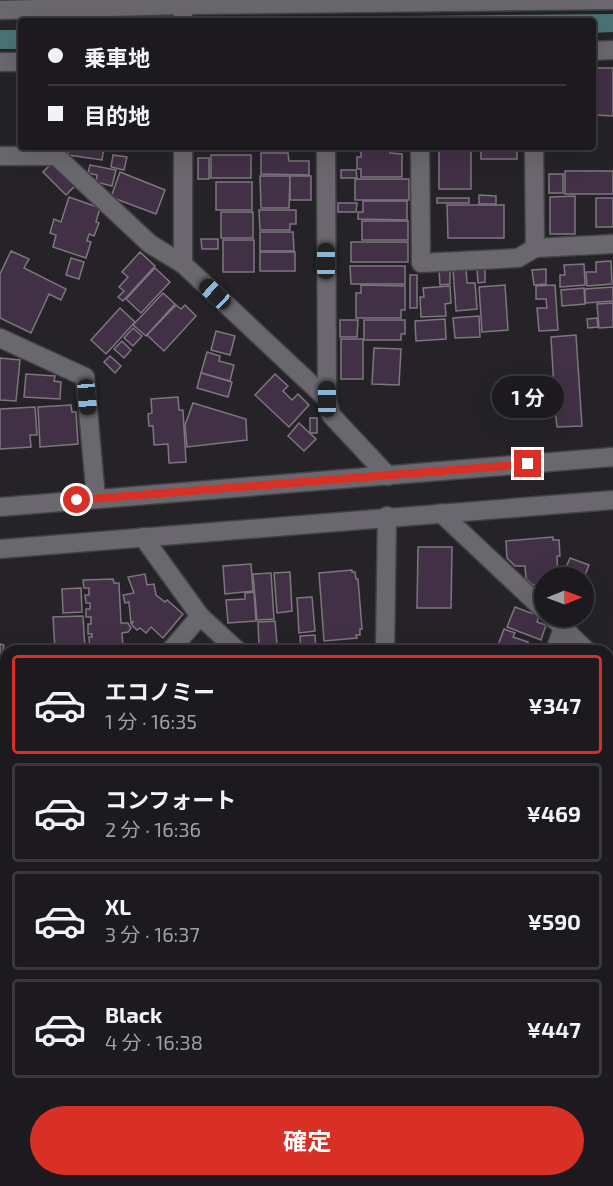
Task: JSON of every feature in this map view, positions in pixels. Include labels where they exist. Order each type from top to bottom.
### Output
[{"type":"street","points":[[0,10],[183,11],[612,0]]},
{"type":"street","points":[[596,51],[613,50]]},
{"type":"street","points":[[0,62],[18,62]]},
{"type":"street","points":[[183,150],[183,264]]},
{"type":"street","points":[[326,150],[327,399],[332,415],[388,476]]},
{"type":"street","points":[[420,150],[421,263],[518,258],[535,248],[613,243]]},
{"type":"street","points":[[534,150],[535,248]]},
{"type":"street","points":[[0,156],[56,156],[150,244],[183,264],[327,399]]},
{"type":"street","points":[[0,338],[85,377],[96,498]]},
{"type":"street","points":[[0,507],[613,457]]},
{"type":"street","points":[[0,549],[387,516],[613,500]]},
{"type":"street","points":[[441,513],[534,601]]},
{"type":"street","points":[[385,645],[387,516]]},
{"type":"street","points":[[143,537],[200,616],[231,645]]},
{"type":"street","points":[[175,645],[200,616]]},
{"type":"street","points":[[555,645],[557,627]]},
{"type":"street","points":[[562,627],[581,645]]},
{"type":"water","points":[[613,14],[613,32],[596,33],[596,18],[196,18]]},
{"type":"water","points":[[0,30],[18,30],[18,49],[0,49]]},
{"type":"building","points":[[596,68],[613,68],[613,116],[596,115]]},
{"type":"building","points":[[69,150],[104,150],[102,160],[68,155]]},
{"type":"building","points":[[215,150],[251,150],[251,151]]},
{"type":"building","points":[[261,150],[291,150],[291,151]]},
{"type":"building","points":[[361,150],[390,150],[390,153],[402,154],[402,177],[361,177],[361,169],[357,169],[357,157],[361,157]]},
{"type":"building","points":[[439,150],[471,150],[471,189],[439,189]]},
{"type":"building","points":[[481,150],[517,150],[517,159],[481,159]]},
{"type":"building","points":[[261,153],[288,153],[289,161],[309,161],[309,175],[261,174]]},
{"type":"building","points":[[113,155],[127,157],[124,170],[111,167]]},
{"type":"building","points":[[211,155],[251,155],[251,178],[211,178]]},
{"type":"building","points":[[198,158],[209,158],[209,179],[198,179]]},
{"type":"building","points":[[53,162],[76,185],[66,195],[43,172]]},
{"type":"building","points":[[90,165],[116,170],[112,186],[96,182],[97,175],[88,173]]},
{"type":"building","points":[[341,170],[356,170],[357,178],[341,178]]},
{"type":"building","points":[[565,171],[613,171],[613,194],[565,194]]},
{"type":"building","points":[[120,172],[165,190],[156,214],[111,197]]},
{"type":"building","points":[[549,174],[563,174],[563,193],[549,193]]},
{"type":"building","points":[[260,176],[290,176],[289,208],[261,208]]},
{"type":"building","points":[[290,176],[311,176],[311,200],[290,200]]},
{"type":"building","points":[[355,179],[409,179],[409,200],[355,200]]},
{"type":"building","points":[[216,182],[252,182],[252,210],[216,210]]},
{"type":"building","points":[[479,195],[496,196],[496,204],[479,204]]},
{"type":"building","points":[[575,196],[575,234],[550,234],[550,197]]},
{"type":"building","points":[[69,197],[100,208],[96,222],[99,223],[94,236],[89,234],[87,241],[91,242],[86,258],[53,247],[56,235],[50,233],[54,219],[61,222]]},
{"type":"building","points":[[437,198],[469,198],[469,203],[437,203]]},
{"type":"building","points":[[596,198],[613,198],[613,227],[596,227]]},
{"type":"building","points":[[363,201],[407,201],[407,220],[358,219],[358,212],[363,212]]},
{"type":"building","points":[[338,203],[357,203],[356,212],[338,212]]},
{"type":"building","points":[[447,205],[504,205],[504,238],[448,238]]},
{"type":"building","points":[[259,210],[296,210],[296,224],[290,224],[290,230],[260,230]]},
{"type":"building","points":[[221,212],[253,212],[253,238],[221,238]]},
{"type":"building","points":[[362,221],[408,221],[408,240],[362,240]]},
{"type":"building","points":[[260,232],[293,232],[294,251],[260,251]]},
{"type":"building","points":[[201,239],[218,239],[218,249],[202,249]]},
{"type":"building","points":[[223,240],[254,240],[254,272],[223,272]]},
{"type":"building","points":[[351,242],[408,242],[408,262],[351,262]]},
{"type":"building","points":[[11,251],[29,259],[24,268],[66,289],[61,300],[49,294],[31,333],[0,318],[0,274]]},
{"type":"building","points":[[140,252],[155,266],[123,301],[118,297],[124,291],[119,287],[128,277],[122,272]]},
{"type":"building","points":[[260,252],[295,252],[295,271],[260,271]]},
{"type":"building","points":[[71,258],[84,262],[79,279],[66,275]]},
{"type":"building","points":[[611,261],[612,284],[587,286],[586,272],[596,272],[596,262]]},
{"type":"building","points":[[584,264],[585,285],[560,287],[560,275],[565,275],[564,265]]},
{"type":"building","points":[[350,266],[405,266],[405,284],[351,284]]},
{"type":"building","points":[[155,268],[170,282],[141,313],[126,299]]},
{"type":"building","points":[[466,268],[467,283],[475,283],[477,309],[456,311],[453,269]]},
{"type":"building","points":[[485,268],[485,282],[478,283],[477,269]]},
{"type":"building","points":[[546,269],[546,284],[534,285],[532,270]]},
{"type":"building","points":[[439,271],[450,271],[450,284],[440,285]]},
{"type":"building","points":[[410,275],[417,275],[417,308],[410,308]]},
{"type":"building","points":[[361,285],[405,286],[405,310],[401,310],[401,318],[356,318],[356,293],[361,293]]},
{"type":"building","points":[[505,285],[508,330],[482,332],[479,287]]},
{"type":"building","points":[[555,285],[558,330],[539,331],[537,308],[547,308],[546,299],[536,299],[536,286]]},
{"type":"building","points":[[450,286],[451,303],[445,304],[446,316],[421,317],[420,297],[424,297],[423,288]]},
{"type":"building","points":[[613,287],[613,301],[585,303],[585,289]]},
{"type":"building","points":[[584,288],[585,304],[562,306],[561,290]]},
{"type":"building","points":[[163,293],[175,304],[146,336],[133,325]]},
{"type":"building","points":[[613,303],[613,327],[599,328],[597,304]]},
{"type":"building","points":[[176,305],[181,309],[185,305],[196,316],[164,351],[147,335]]},
{"type":"building","points":[[120,308],[135,322],[106,354],[91,340]]},
{"type":"building","points":[[479,316],[480,337],[455,338],[453,318]]},
{"type":"building","points":[[597,318],[598,327],[588,328],[587,319]]},
{"type":"building","points":[[445,319],[446,339],[416,341],[415,321]]},
{"type":"building","points":[[340,320],[358,320],[357,337],[340,337]]},
{"type":"building","points":[[364,320],[405,320],[405,334],[401,334],[401,340],[364,340]]},
{"type":"building","points":[[133,328],[142,336],[133,346],[124,338]]},
{"type":"building","points":[[216,331],[235,336],[230,355],[211,350]]},
{"type":"building","points":[[576,335],[582,426],[557,427],[555,408],[550,408],[548,390],[554,389],[551,337]]},
{"type":"building","points":[[341,339],[363,339],[363,379],[341,379]]},
{"type":"building","points":[[122,341],[131,350],[124,358],[114,349]]},
{"type":"building","points":[[374,348],[401,349],[399,385],[372,384]]},
{"type":"building","points":[[207,352],[220,356],[219,361],[234,365],[230,381],[201,373]]},
{"type":"building","points":[[110,356],[121,366],[115,373],[104,362]]},
{"type":"building","points":[[0,358],[20,360],[16,401],[0,400]]},
{"type":"building","points":[[201,373],[232,382],[228,397],[197,388]]},
{"type":"building","points":[[26,374],[55,376],[54,381],[61,382],[60,399],[24,397]]},
{"type":"building","points":[[275,374],[288,386],[283,391],[292,400],[298,394],[309,405],[289,427],[255,395]]},
{"type":"building","points":[[178,397],[179,410],[183,410],[186,462],[169,463],[168,444],[154,445],[153,426],[149,426],[148,414],[152,413],[151,399]]},
{"type":"building","points":[[193,403],[246,419],[247,440],[187,447],[185,425]]},
{"type":"building","points":[[71,405],[72,412],[76,412],[78,444],[40,447],[38,407]]},
{"type":"building","points":[[35,407],[37,435],[30,435],[31,447],[0,449],[0,409]]},
{"type":"building","points":[[310,418],[317,418],[317,433],[310,433]]},
{"type":"building","points":[[299,423],[316,439],[304,451],[288,436]]},
{"type":"building","points":[[553,537],[553,540],[559,540],[560,556],[557,556],[558,567],[534,567],[533,585],[526,579],[525,566],[515,566],[507,558],[506,541]]},
{"type":"building","points":[[418,547],[452,547],[451,608],[417,608]]},
{"type":"building","points":[[570,558],[589,565],[588,567],[566,567]]},
{"type":"building","points":[[251,564],[253,591],[225,594],[223,566]]},
{"type":"building","points":[[352,570],[358,579],[362,629],[360,629],[360,635],[356,635],[357,638],[324,641],[319,573]]},
{"type":"building","points":[[290,572],[292,611],[277,613],[274,573]]},
{"type":"building","points":[[271,573],[274,619],[257,620],[253,574]]},
{"type":"building","points":[[145,574],[147,585],[154,584],[156,595],[165,602],[167,600],[183,614],[163,638],[151,627],[146,633],[140,628],[137,630],[132,625],[133,622],[131,623],[129,602],[125,603],[123,595],[134,593],[128,577]]},
{"type":"building","points":[[113,579],[114,583],[119,583],[121,623],[128,623],[131,628],[128,632],[122,633],[123,645],[90,645],[89,637],[92,637],[92,634],[88,634],[88,624],[91,624],[91,617],[86,617],[86,609],[90,609],[90,603],[86,603],[85,595],[89,595],[89,588],[84,588],[83,580]]},
{"type":"building","points":[[81,588],[82,612],[63,613],[62,589]]},
{"type":"building","points":[[254,592],[256,621],[228,623],[226,600],[245,599],[245,593]]},
{"type":"building","points":[[312,597],[315,631],[299,633],[297,598]]},
{"type":"building","points":[[515,607],[534,614],[534,627],[545,627],[541,640],[507,627]]},
{"type":"building","points":[[83,616],[85,645],[55,645],[53,617]]},
{"type":"building","points":[[275,621],[277,644],[259,645],[258,622]]},
{"type":"building","points":[[504,629],[515,633],[513,637],[528,642],[526,645],[498,645]]},
{"type":"building","points":[[315,635],[316,645],[301,645],[300,636]]},
{"type":"route","points":[[77,500],[528,464]]}]
